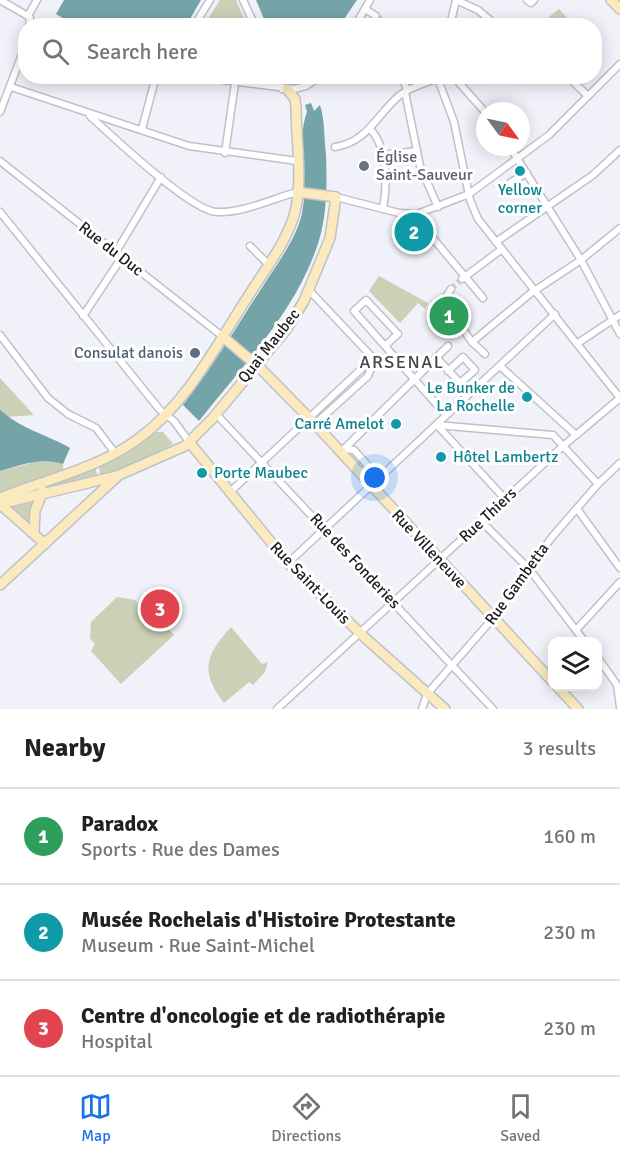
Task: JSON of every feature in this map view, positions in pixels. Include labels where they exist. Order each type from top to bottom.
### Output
[{"type":"main road","points":[[611,0],[620,9]]},
{"type":"main road","points":[[0,498],[115,453],[138,440],[166,414],[224,338],[290,226],[300,192],[295,99],[284,89]]},
{"type":"main road","points":[[300,192],[332,196]]},
{"type":"main road","name":"Quai Maubec","points":[[187,444],[216,414],[253,362],[286,330],[309,289],[330,238],[332,196]]},
{"type":"main road","name":"Rue Villeneuve","points":[[224,338],[253,362],[342,450],[370,486],[494,618],[548,670]]},
{"type":"main road","points":[[0,504],[119,475],[187,444]]},
{"type":"main road","name":"Rue Saint-Louis","points":[[187,444],[288,563],[360,633],[445,709]]},
{"type":"main road","points":[[0,585],[119,475]]},
{"type":"main road","points":[[34,532],[35,511],[41,493],[58,476]]},
{"type":"main road","points":[[0,504],[45,544]]},
{"type":"main road","points":[[561,691],[578,709]]},
{"type":"street","points":[[0,0],[28,16],[37,0]]},
{"type":"street","points":[[199,18],[210,0]]},
{"type":"street","points":[[243,0],[251,18]]},
{"type":"street","points":[[360,18],[370,0]]},
{"type":"street","points":[[452,18],[456,0],[478,10],[488,18]]},
{"type":"street","points":[[527,0],[531,3],[534,0]]},
{"type":"street","points":[[365,9],[376,16]]},
{"type":"street","points":[[602,82],[620,64]]},
{"type":"street","points":[[0,112],[2,101],[18,66]]},
{"type":"street","points":[[142,129],[154,84]]},
{"type":"street","points":[[225,153],[235,84]]},
{"type":"street","points":[[243,84],[284,89],[309,84]]},
{"type":"street","points":[[282,84],[284,89]]},
{"type":"street","points":[[404,84],[420,166],[438,207]]},
{"type":"street","points":[[335,147],[357,139],[370,129],[389,105],[406,91],[423,84]]},
{"type":"street","points":[[441,84],[446,96],[469,194],[478,219],[620,398]]},
{"type":"street","points":[[460,84],[476,102]]},
{"type":"street","points":[[575,84],[588,96]]},
{"type":"street","points":[[332,196],[383,209],[417,214],[438,207],[469,194],[518,158],[562,124],[600,84]]},
{"type":"street","points":[[10,87],[189,146],[225,153],[297,161]]},
{"type":"street","points":[[88,113],[191,201],[213,212],[227,212],[300,192]]},
{"type":"street","points":[[370,129],[379,143],[382,155],[385,187],[383,209]]},
{"type":"street","points":[[496,242],[593,175],[620,150]]},
{"type":"street","points":[[382,155],[417,152]]},
{"type":"street","points":[[518,158],[581,260],[620,334]]},
{"type":"street","name":"Rue du Duc","points":[[0,161],[224,338]]},
{"type":"street","points":[[512,182],[527,173]]},
{"type":"street","points":[[116,252],[161,177]]},
{"type":"street","points":[[0,212],[82,316],[166,414],[174,420],[187,444]]},
{"type":"street","points":[[417,214],[421,224],[483,298]]},
{"type":"street","points":[[472,342],[536,290],[581,260],[620,228]]},
{"type":"street","points":[[250,246],[268,264]]},
{"type":"street","points":[[464,278],[502,249]]},
{"type":"street","points":[[82,316],[122,257]]},
{"type":"street","points":[[229,493],[312,421],[373,358],[309,289]]},
{"type":"street","points":[[451,289],[443,301],[472,342],[485,354]]},
{"type":"street","points":[[386,345],[398,334],[366,300],[354,311],[386,345],[392,357],[446,415]]},
{"type":"street","points":[[288,563],[555,314]]},
{"type":"street","points":[[578,343],[620,315]]},
{"type":"street","points":[[0,335],[48,398],[68,414],[96,428],[115,453]]},
{"type":"street","points":[[342,450],[401,395],[413,379],[448,346]]},
{"type":"street","points":[[436,357],[448,371],[460,383],[475,370],[463,357],[448,371]]},
{"type":"street","points":[[500,366],[576,435]]},
{"type":"street","name":"Rue Thiers","points":[[279,708],[563,446],[620,398]]},
{"type":"street","name":"Rue des Fonderies","points":[[216,414],[493,709]]},
{"type":"street","points":[[436,425],[553,435],[598,484]]},
{"type":"street","points":[[436,425],[505,499]]},
{"type":"street","points":[[342,450],[354,450],[379,478]]},
{"type":"street","name":"Rue Gambetta","points":[[422,709],[428,694],[494,618],[552,537],[578,510],[598,484],[620,463]]},
{"type":"street","points":[[578,510],[620,568]]},
{"type":"street","points":[[481,521],[530,570],[582,637]]},
{"type":"street","points":[[577,629],[620,582]]},
{"type":"street","points":[[602,664],[618,683],[620,707]]},
{"type":"green space","points":[[220,0],[236,0],[244,18],[208,18]]},
{"type":"green space","points":[[559,9],[567,18],[548,18]]},
{"type":"green space","points":[[379,276],[428,303],[425,309],[418,303],[400,323],[369,291]]},
{"type":"green space","points":[[0,378],[34,415],[7,417],[0,408]]},
{"type":"green space","points":[[154,432],[163,432],[173,444],[141,461],[100,476],[99,466],[125,454]]},
{"type":"green space","points":[[53,461],[63,464],[63,470],[0,492],[0,471],[35,462]]},
{"type":"green space","points":[[95,467],[98,477],[50,487],[55,483]]},
{"type":"green space","points":[[33,499],[32,524],[29,525],[8,507]]},
{"type":"green space","points":[[117,597],[135,600],[151,620],[156,616],[174,635],[121,684],[91,651],[95,644],[90,638],[91,622]]},
{"type":"green space","points":[[231,627],[262,664],[268,662],[265,672],[253,685],[249,682],[224,703],[211,682],[209,664],[216,646]]},
{"type":"water","points":[[64,0],[201,0],[191,18],[63,18],[56,14]]},
{"type":"water","points":[[256,0],[357,0],[345,18],[264,18]]},
{"type":"water","points":[[311,103],[314,111],[320,105],[324,123],[326,186],[322,227],[311,263],[285,311],[269,334],[199,421],[183,405],[215,361],[280,260],[299,222],[304,201],[302,148],[307,112],[305,105]]},
{"type":"water","points":[[0,409],[23,426],[70,448],[63,464],[47,461],[23,464],[0,471]]},
{"type":"tunnel","points":[[451,289],[462,279]]},
{"type":"place","name":"Église Saint-Sauveur","points":[[364,166]]},
{"type":"place","name":"Yellow corner","points":[[520,171]]},
{"type":"place","name":"Musée Rochelais d'Histoire Protestante","points":[[414,232]]},
{"type":"place","name":"Paradox","points":[[449,316]]},
{"type":"place","name":"Consulat danois","points":[[195,353]]},
{"type":"place","name":"Le Bunker de La Rochelle","points":[[527,397]]},
{"type":"place","name":"Carré Amelot","points":[[396,424]]},
{"type":"place","name":"Hôtel Lambertz","points":[[441,457]]},
{"type":"place","name":"Porte Maubec","points":[[202,473]]},
{"type":"place","name":"Centre d'oncologie et de radiothérapie","points":[[160,609]]},
{"type":"district","name":"ARSENAL","points":[[402,362]]}]
